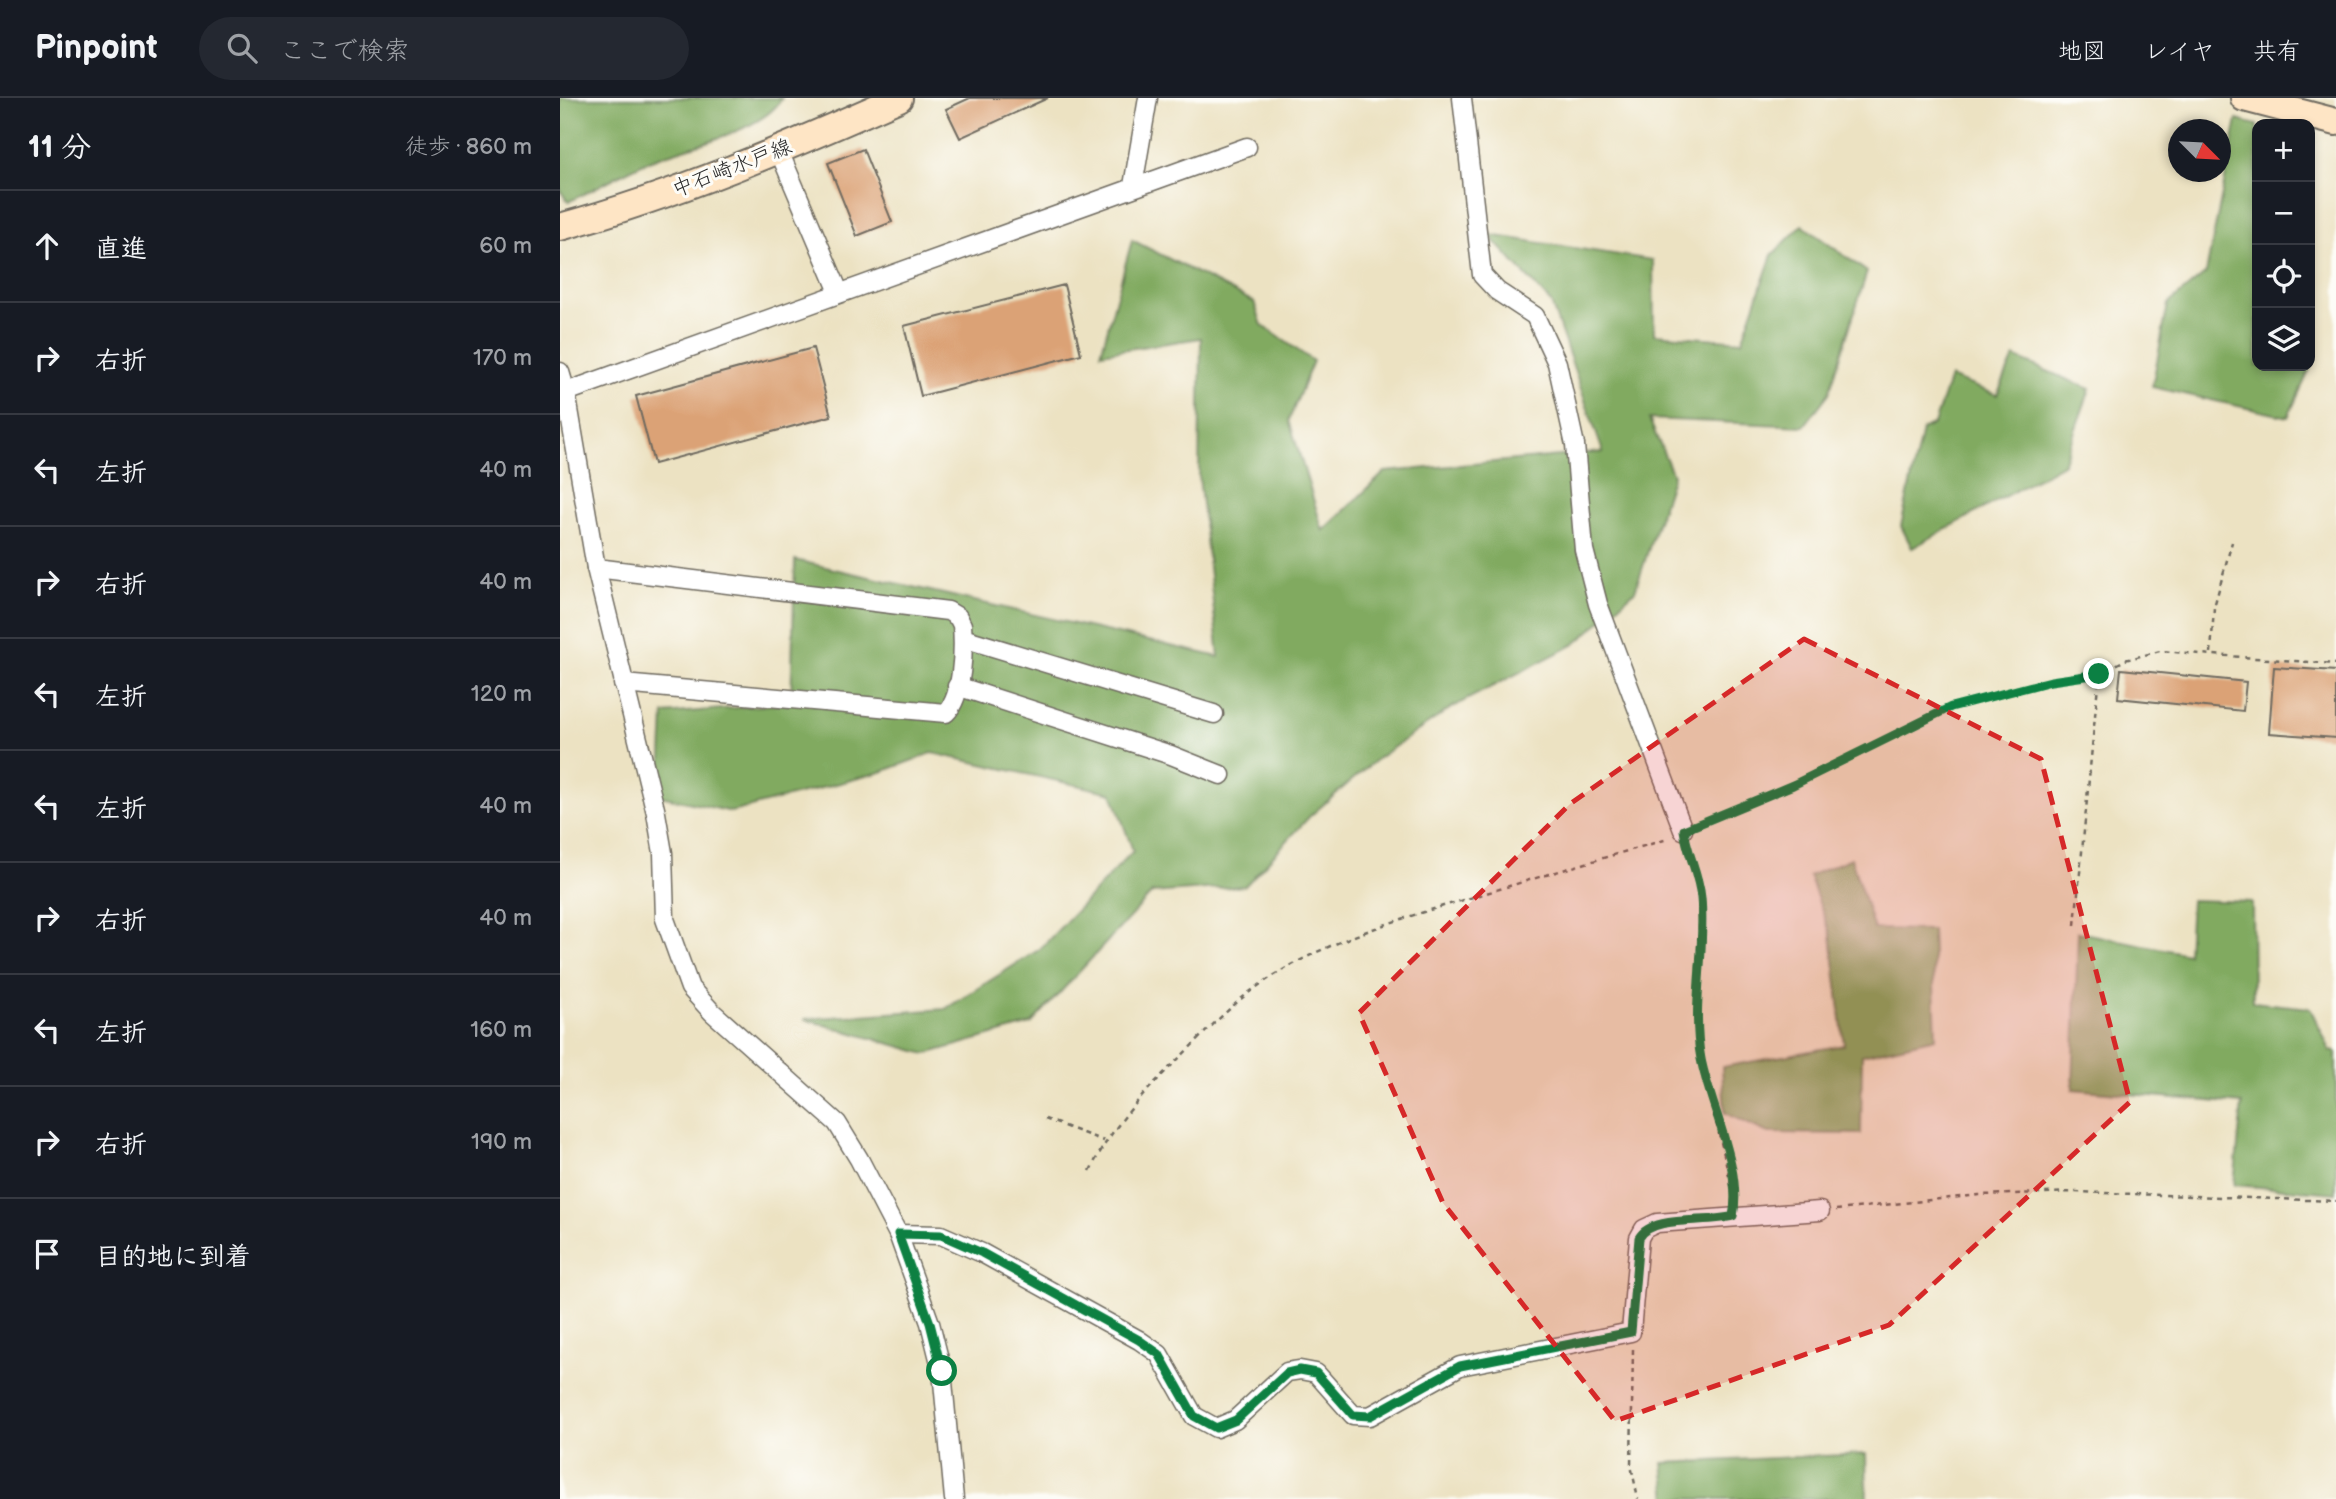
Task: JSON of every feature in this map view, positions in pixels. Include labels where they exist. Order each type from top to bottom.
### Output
[{"type":"main road","name":"中石崎水戸線","points":[[560,227],[627,208],[779,151],[900,98]]},
{"type":"main road","points":[[2244,98],[2336,122]]},
{"type":"street","points":[[1133,186],[1148,98]]},
{"type":"street","points":[[1462,98],[1482,275],[1497,291],[1535,316],[1557,363],[1575,445],[1584,550],[1598,604],[1684,830]]},
{"type":"street","points":[[566,392],[1247,147]]},
{"type":"street","points":[[779,151],[839,292]]},
{"type":"street","points":[[560,372],[566,392],[596,568],[656,813],[663,853],[665,919],[690,988],[712,1012],[836,1124],[859,1159],[898,1234],[930,1323],[942,1371],[954,1499]]},
{"type":"street","points":[[596,568],[948,611],[958,617],[963,638],[953,706],[946,713],[624,684]]},
{"type":"street","points":[[963,638],[1214,714]]},
{"type":"street","points":[[957,686],[1171,755],[1221,775]]},
{"type":"street","points":[[898,1234],[941,1235],[982,1253],[1139,1340],[1159,1354],[1194,1416],[1216,1428],[1236,1420],[1287,1373],[1300,1370],[1316,1373],[1353,1415],[1370,1416],[1460,1366],[1631,1332],[1639,1238],[1644,1229],[1657,1223],[1708,1222],[1733,1216],[1820,1211]]},
{"type":"path","points":[[2211,653],[2214,607],[2232,542]]},
{"type":"path","points":[[1090,1171],[1104,1141],[1150,1087],[1222,1015],[1249,993],[1314,956],[1404,917],[1673,838],[1684,830],[1793,785],[1951,707],[2051,681],[2099,674],[2125,660],[2160,651],[2336,664]]},
{"type":"path","points":[[2075,925],[2099,674]]},
{"type":"path","points":[[1684,830],[1701,897],[1696,1004],[1701,1058],[1732,1177],[1735,1205],[1733,1216]]},
{"type":"path","points":[[1045,1119],[1104,1141]]},
{"type":"path","points":[[1820,1211],[1979,1195],[2076,1192],[2336,1201]]},
{"type":"path","points":[[1631,1332],[1631,1465],[1638,1499]]},
{"type":"highlighted area","points":[[1804,639],[2041,759],[2130,1102],[1889,1325],[1615,1421],[1443,1203],[1359,1013],[1570,804]]},
{"type":"green space","points":[[560,98],[782,98],[758,121],[721,137],[646,162],[568,202],[560,190]]},
{"type":"green space","points":[[2237,120],[2252,124],[2252,371],[2309,371],[2288,417],[2152,387],[2168,304],[2206,273],[2224,182],[2231,182],[2231,150]]},
{"type":"green space","points":[[1802,225],[1867,272],[1829,393],[1804,426],[1649,419],[1673,475],[1635,591],[1575,644],[1454,706],[1378,758],[1310,816],[1245,886],[1152,893],[1031,1024],[926,1054],[804,1019],[945,1009],[1040,949],[1133,851],[1112,793],[932,753],[881,772],[732,812],[660,796],[664,714],[791,703],[795,560],[1219,657],[1199,477],[1201,338],[1101,353],[1132,240],[1254,302],[1262,325],[1313,361],[1289,420],[1323,531],[1385,472],[1603,452],[1551,303],[1489,235],[1653,260],[1654,334],[1742,341],[1772,255]]},
{"type":"green space","points":[[2014,357],[2090,389],[2063,464],[1912,548],[1901,526],[1922,430],[1934,424],[1950,377],[1997,395]]},
{"type":"green space","points":[[1851,858],[1874,929],[1932,930],[1936,1038],[1862,1055],[1861,1134],[1768,1133],[1725,1113],[1722,1067],[1844,1045],[1831,935],[1809,876]]},
{"type":"green space","points":[[2191,900],[2252,902],[2253,1002],[2310,1008],[2330,1050],[2336,1051],[2336,1193],[2234,1185],[2242,1104],[2073,1089],[2078,932],[2188,954]]},
{"type":"green space","points":[[1866,1454],[1867,1499],[1667,1499],[1663,1463]]},
{"type":"building","points":[[970,98],[1048,98],[960,138],[946,109]]},
{"type":"building","points":[[863,149],[892,222],[857,236],[828,163]]},
{"type":"building","points":[[1064,285],[1081,354],[921,396],[904,326]]},
{"type":"building","points":[[813,348],[831,416],[654,464],[636,396]]},
{"type":"building","points":[[2274,667],[2336,671],[2336,738],[2269,733]]},
{"type":"building","points":[[2121,669],[2246,682],[2243,711],[2118,698]]},
{"type":"route","points":[[942,1371],[930,1323],[898,1234],[941,1235],[982,1253],[1139,1340],[1159,1354],[1194,1416],[1216,1428],[1236,1420],[1287,1373],[1300,1370],[1316,1373],[1341,1405],[1353,1415],[1370,1416],[1460,1366],[1631,1332],[1639,1238],[1644,1229],[1657,1223],[1723,1219],[1733,1216],[1735,1205],[1732,1177],[1701,1058],[1696,1004],[1702,922],[1701,897],[1686,848],[1684,830],[1793,785],[1951,707],[2051,681],[2099,674]]}]
